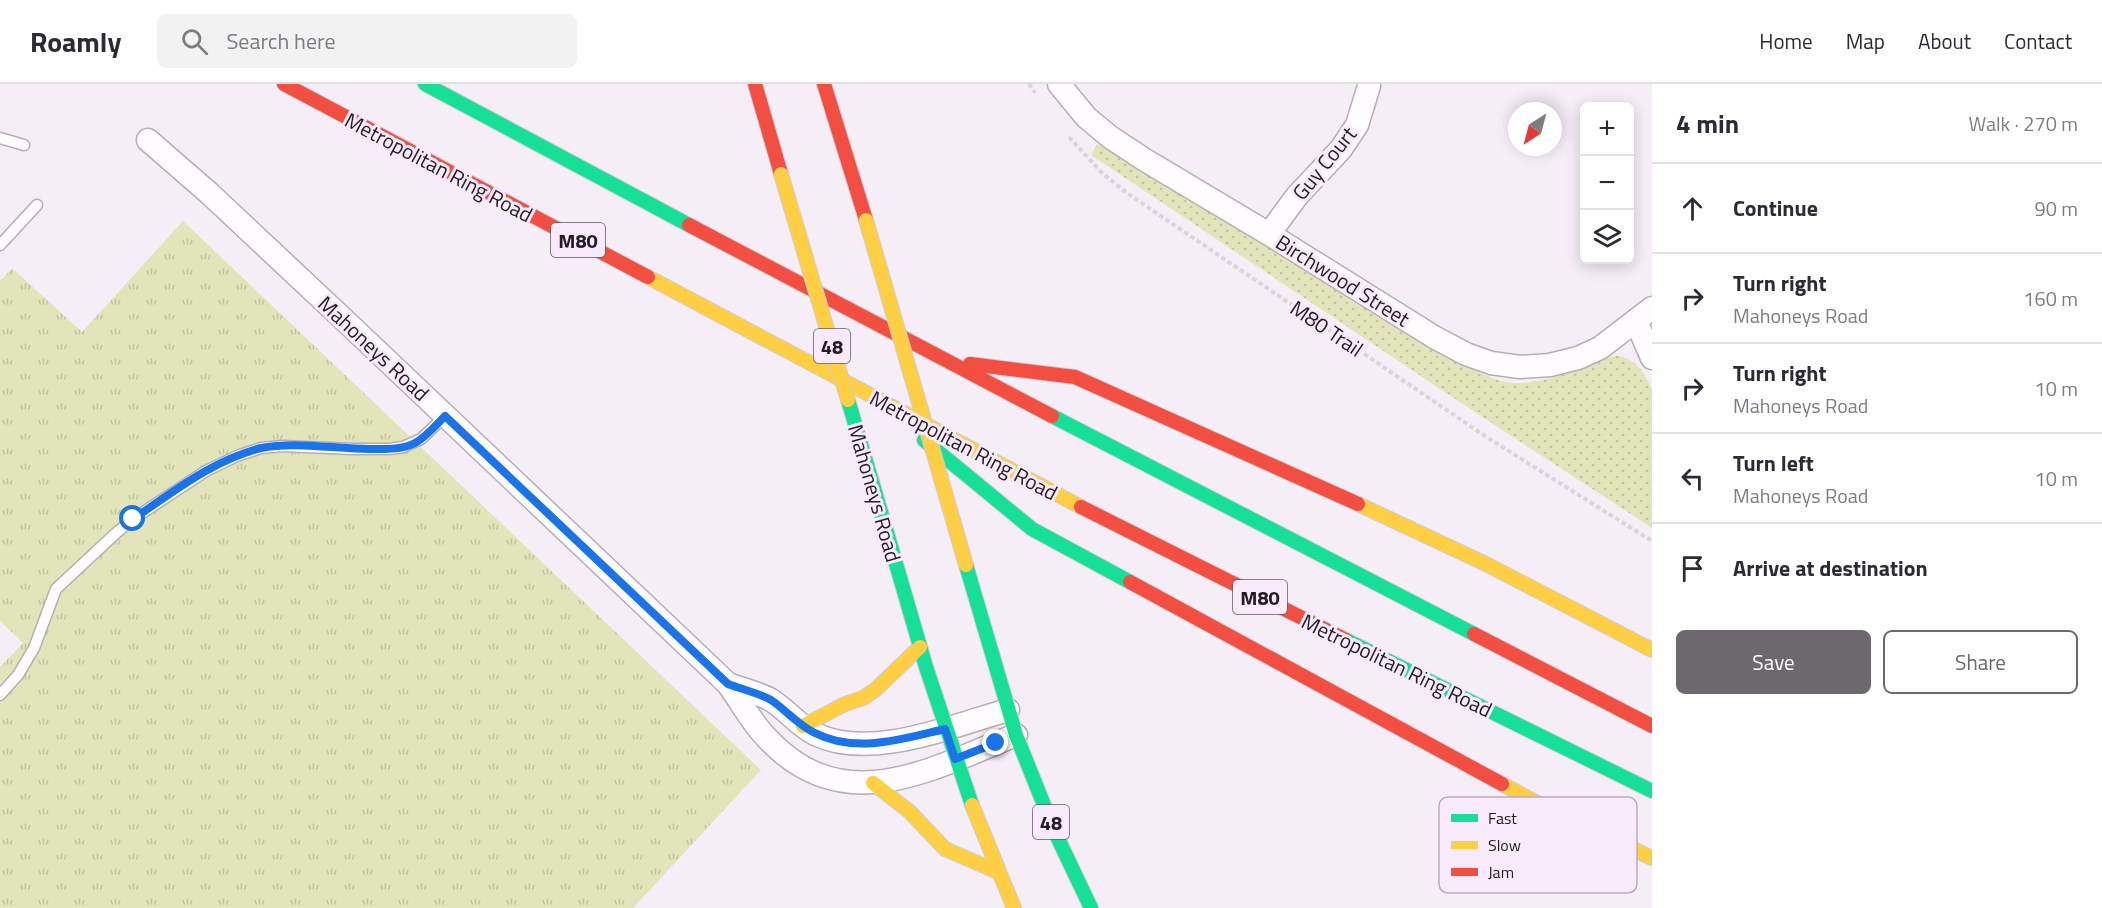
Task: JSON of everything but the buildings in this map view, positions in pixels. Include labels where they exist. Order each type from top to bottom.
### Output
[{"type":"main road","name":"Metropolitan Ring Road","points":[[284,84],[1135,536],[1652,791]]},
{"type":"main road","points":[[425,84],[947,362],[1652,726]]},
{"type":"main road","name":"Mahoneys Road","points":[[755,84],[945,729],[965,789],[1014,908]]},
{"type":"main road","name":"48","points":[[824,84],[866,220],[1016,735],[1054,830],[1091,908]]},
{"type":"main road","points":[[947,362],[1075,377],[1257,457],[1486,564],[1652,650]]},
{"type":"main road","points":[[872,397],[1032,529],[1526,797]]},
{"type":"main road","points":[[803,726],[875,690],[920,647]]},
{"type":"main road","points":[[873,783],[910,812],[945,849],[998,872]]},
{"type":"main road","points":[[1637,851],[1652,858]]},
{"type":"street","name":"Birchwood Street","points":[[1059,84],[1086,117],[1110,137],[1434,338],[1466,354],[1491,363],[1520,367],[1550,365],[1578,358],[1600,348],[1644,314]]},
{"type":"street","name":"Guy Court","points":[[1269,234],[1297,196],[1341,149],[1357,125],[1369,86]]},
{"type":"street","name":"Mahoneys Road","points":[[148,140],[210,194],[728,684],[763,735],[798,765],[839,781],[873,783],[899,778],[1016,735]]},
{"type":"street","points":[[1644,314],[1652,358]]},
{"type":"street","name":"Mahoneys Road","points":[[728,684],[770,700],[803,726],[828,739],[842,743],[858,744],[900,740],[1008,710]]},
{"type":"lane","points":[[0,138],[24,146]]},
{"type":"lane","points":[[0,245],[37,205]]},
{"type":"lane","points":[[0,695],[18,675],[34,648],[56,590],[133,519],[206,471],[261,448],[282,446],[389,450],[403,447],[421,439],[445,416]]},
{"type":"path","points":[[1029,84],[1041,101]]},
{"type":"path","name":"M80 Trail","points":[[1068,137],[1102,173],[1135,198],[1488,438],[1652,541]]},
{"type":"green space","points":[[1098,143],[1455,361],[1486,376],[1521,383],[1563,375],[1615,356],[1636,364],[1644,373],[1652,390],[1652,528],[1091,155]]},
{"type":"green space","points":[[183,221],[761,770],[633,908],[0,908],[0,667],[23,643],[0,621],[0,281],[12,268],[82,332]]},
{"type":"traffic: fast","points":[[425,84],[689,225]]},
{"type":"traffic: fast","points":[[848,400],[883,519]]},
{"type":"traffic: fast","points":[[1052,416],[1474,634]]},
{"type":"traffic: fast","points":[[924,440],[1032,529],[1130,582]]},
{"type":"traffic: fast","points":[[883,519],[926,667],[972,805]]},
{"type":"traffic: fast","points":[[966,565],[1016,735],[1054,830],[1091,908]]},
{"type":"traffic: fast","points":[[1346,640],[1652,791]]},
{"type":"traffic: slow","points":[[781,174],[848,400]]},
{"type":"traffic: slow","points":[[866,220],[966,565]]},
{"type":"traffic: slow","points":[[648,277],[1081,507]]},
{"type":"traffic: slow","points":[[1358,504],[1486,564],[1652,650]]},
{"type":"traffic: slow","points":[[803,726],[875,690],[920,647]]},
{"type":"traffic: slow","points":[[873,783],[910,812],[945,849],[998,872]]},
{"type":"traffic: slow","points":[[1502,784],[1526,797]]},
{"type":"traffic: slow","points":[[972,805],[1014,908]]},
{"type":"traffic: slow","points":[[1637,851],[1652,858]]},
{"type":"traffic: jam","points":[[284,84],[648,277]]},
{"type":"traffic: jam","points":[[755,84],[781,174]]},
{"type":"traffic: jam","points":[[824,84],[866,220]]},
{"type":"traffic: jam","points":[[689,225],[1052,416]]},
{"type":"traffic: jam","points":[[970,364],[1075,377],[1358,504]]},
{"type":"traffic: jam","points":[[1081,507],[1346,640]]},
{"type":"traffic: jam","points":[[1130,582],[1502,784]]},
{"type":"traffic: jam","points":[[1474,634],[1652,726]]},
{"type":"route","points":[[133,519],[206,471],[237,456],[261,448],[282,446],[389,450],[413,444],[445,416],[728,684],[770,700],[813,733],[842,743],[893,741],[945,729],[955,759],[996,743]]}]
